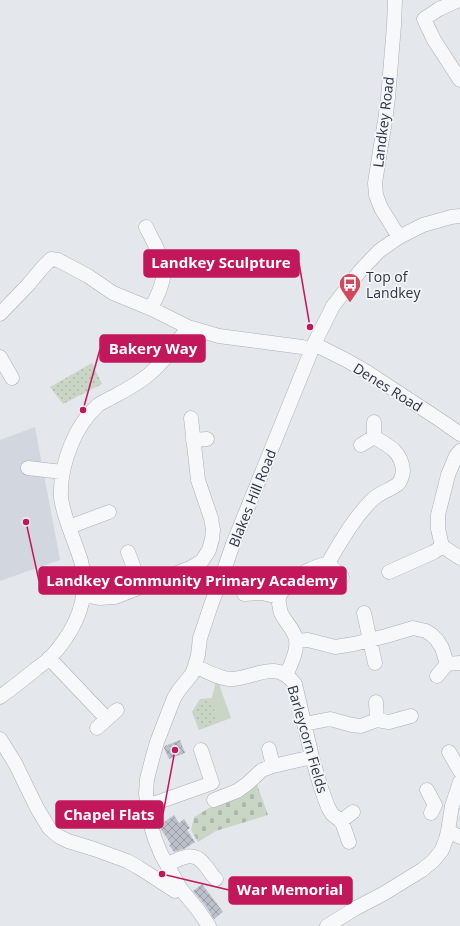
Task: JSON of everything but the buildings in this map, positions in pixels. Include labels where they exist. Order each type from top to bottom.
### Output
[{"type":"street","name":"Landkey Road","points":[[395,0],[388,98],[375,183],[376,195],[381,208],[399,237]]},
{"type":"street","points":[[459,0],[424,19],[434,40],[460,80]]},
{"type":"street","name":"Blakes Hill Road","points":[[209,926],[180,888],[161,854],[150,826],[146,794],[147,779],[153,756],[174,698],[192,674],[198,655],[200,638],[233,544],[312,347],[333,306],[360,271],[379,251],[399,237],[423,225],[460,216]]},
{"type":"street","points":[[146,227],[157,249],[163,271],[160,289],[151,308]]},
{"type":"street","name":"Denes Road","points":[[0,314],[51,259],[58,260],[88,276],[113,293],[151,308],[188,327],[219,336],[312,347],[346,360],[367,372],[460,434]]},
{"type":"street","points":[[0,697],[49,658],[66,639],[79,611],[84,595],[84,582],[81,563],[61,498],[62,472],[65,462],[67,442],[99,405],[142,380],[154,371],[178,343],[188,327]]},
{"type":"street","points":[[0,356],[12,378]]},
{"type":"street","points":[[84,595],[99,598],[115,597],[194,566],[202,560],[209,550],[213,530],[211,518],[198,480],[200,439],[191,418]]},
{"type":"street","points":[[374,422],[374,437]]},
{"type":"street","points":[[361,444],[374,437]]},
{"type":"street","points":[[286,676],[293,659],[297,641],[281,613],[279,597],[282,591],[310,569],[328,563],[357,518],[373,500],[399,483],[403,473],[400,456],[392,448],[374,437]]},
{"type":"street","points":[[460,451],[456,456],[448,475],[438,516],[438,529],[442,546],[460,558]]},
{"type":"street","points":[[28,468],[62,472]]},
{"type":"street","points":[[69,527],[108,512]]},
{"type":"street","points":[[396,574],[442,546]]},
{"type":"street","points":[[128,552],[141,586]]},
{"type":"street","points":[[328,563],[342,577]]},
{"type":"street","points":[[244,594],[262,593],[279,597]]},
{"type":"street","points":[[365,618],[375,663]]},
{"type":"street","points":[[297,641],[308,640],[335,647],[354,644],[413,628],[426,631],[437,640],[454,664],[437,676]]},
{"type":"street","points":[[49,658],[107,719]]},
{"type":"street","name":"Barleycorn Fields","points":[[195,666],[225,678],[233,679],[272,670],[291,679],[295,684],[312,756],[328,808],[344,825],[349,842]]},
{"type":"street","points":[[376,702],[377,720]]},
{"type":"street","points":[[304,724],[330,719],[362,726],[377,720],[389,722],[404,718]]},
{"type":"street","points":[[0,739],[15,763],[37,808],[50,828],[58,836],[68,841],[94,848],[138,866],[175,891],[180,888]]},
{"type":"street","points":[[267,768],[269,749]]},
{"type":"street","points":[[148,805],[212,783],[201,750]]},
{"type":"street","points":[[449,752],[460,772]]},
{"type":"street","points":[[214,800],[237,791],[267,768],[312,756]]},
{"type":"street","points":[[327,926],[356,908],[383,894],[422,870],[433,861],[454,834],[452,806],[460,782]]},
{"type":"street","points":[[427,790],[433,809],[452,806]]},
{"type":"street","points":[[341,821],[353,812]]},
{"type":"street","points":[[167,865],[181,857],[196,857],[200,859],[216,879]]},
{"type":"shaded area","points":[[35,427],[60,560],[0,581],[0,440]]},
{"type":"green space","points":[[92,363],[102,384],[63,404],[50,387]]},
{"type":"green space","points":[[216,681],[221,683],[220,687],[231,718],[199,730],[192,712],[200,699],[212,698]]},
{"type":"green space","points":[[211,699],[218,722],[200,728],[194,712],[201,701]]},
{"type":"green space","points":[[256,782],[268,815],[216,831],[198,842],[191,830],[194,817]]},
{"type":"place","name":"Top of Landkey","points":[[350,304]]},
{"type":"place","name":"Landkey Sculpture","points":[[310,327]]},
{"type":"place","name":"Bakery Way","points":[[83,410]]},
{"type":"place","name":"Landkey Community Primary Academy","points":[[26,522]]},
{"type":"place","name":"Chapel Flats","points":[[175,750]]},
{"type":"place","name":"War Memorial","points":[[162,874]]}]
